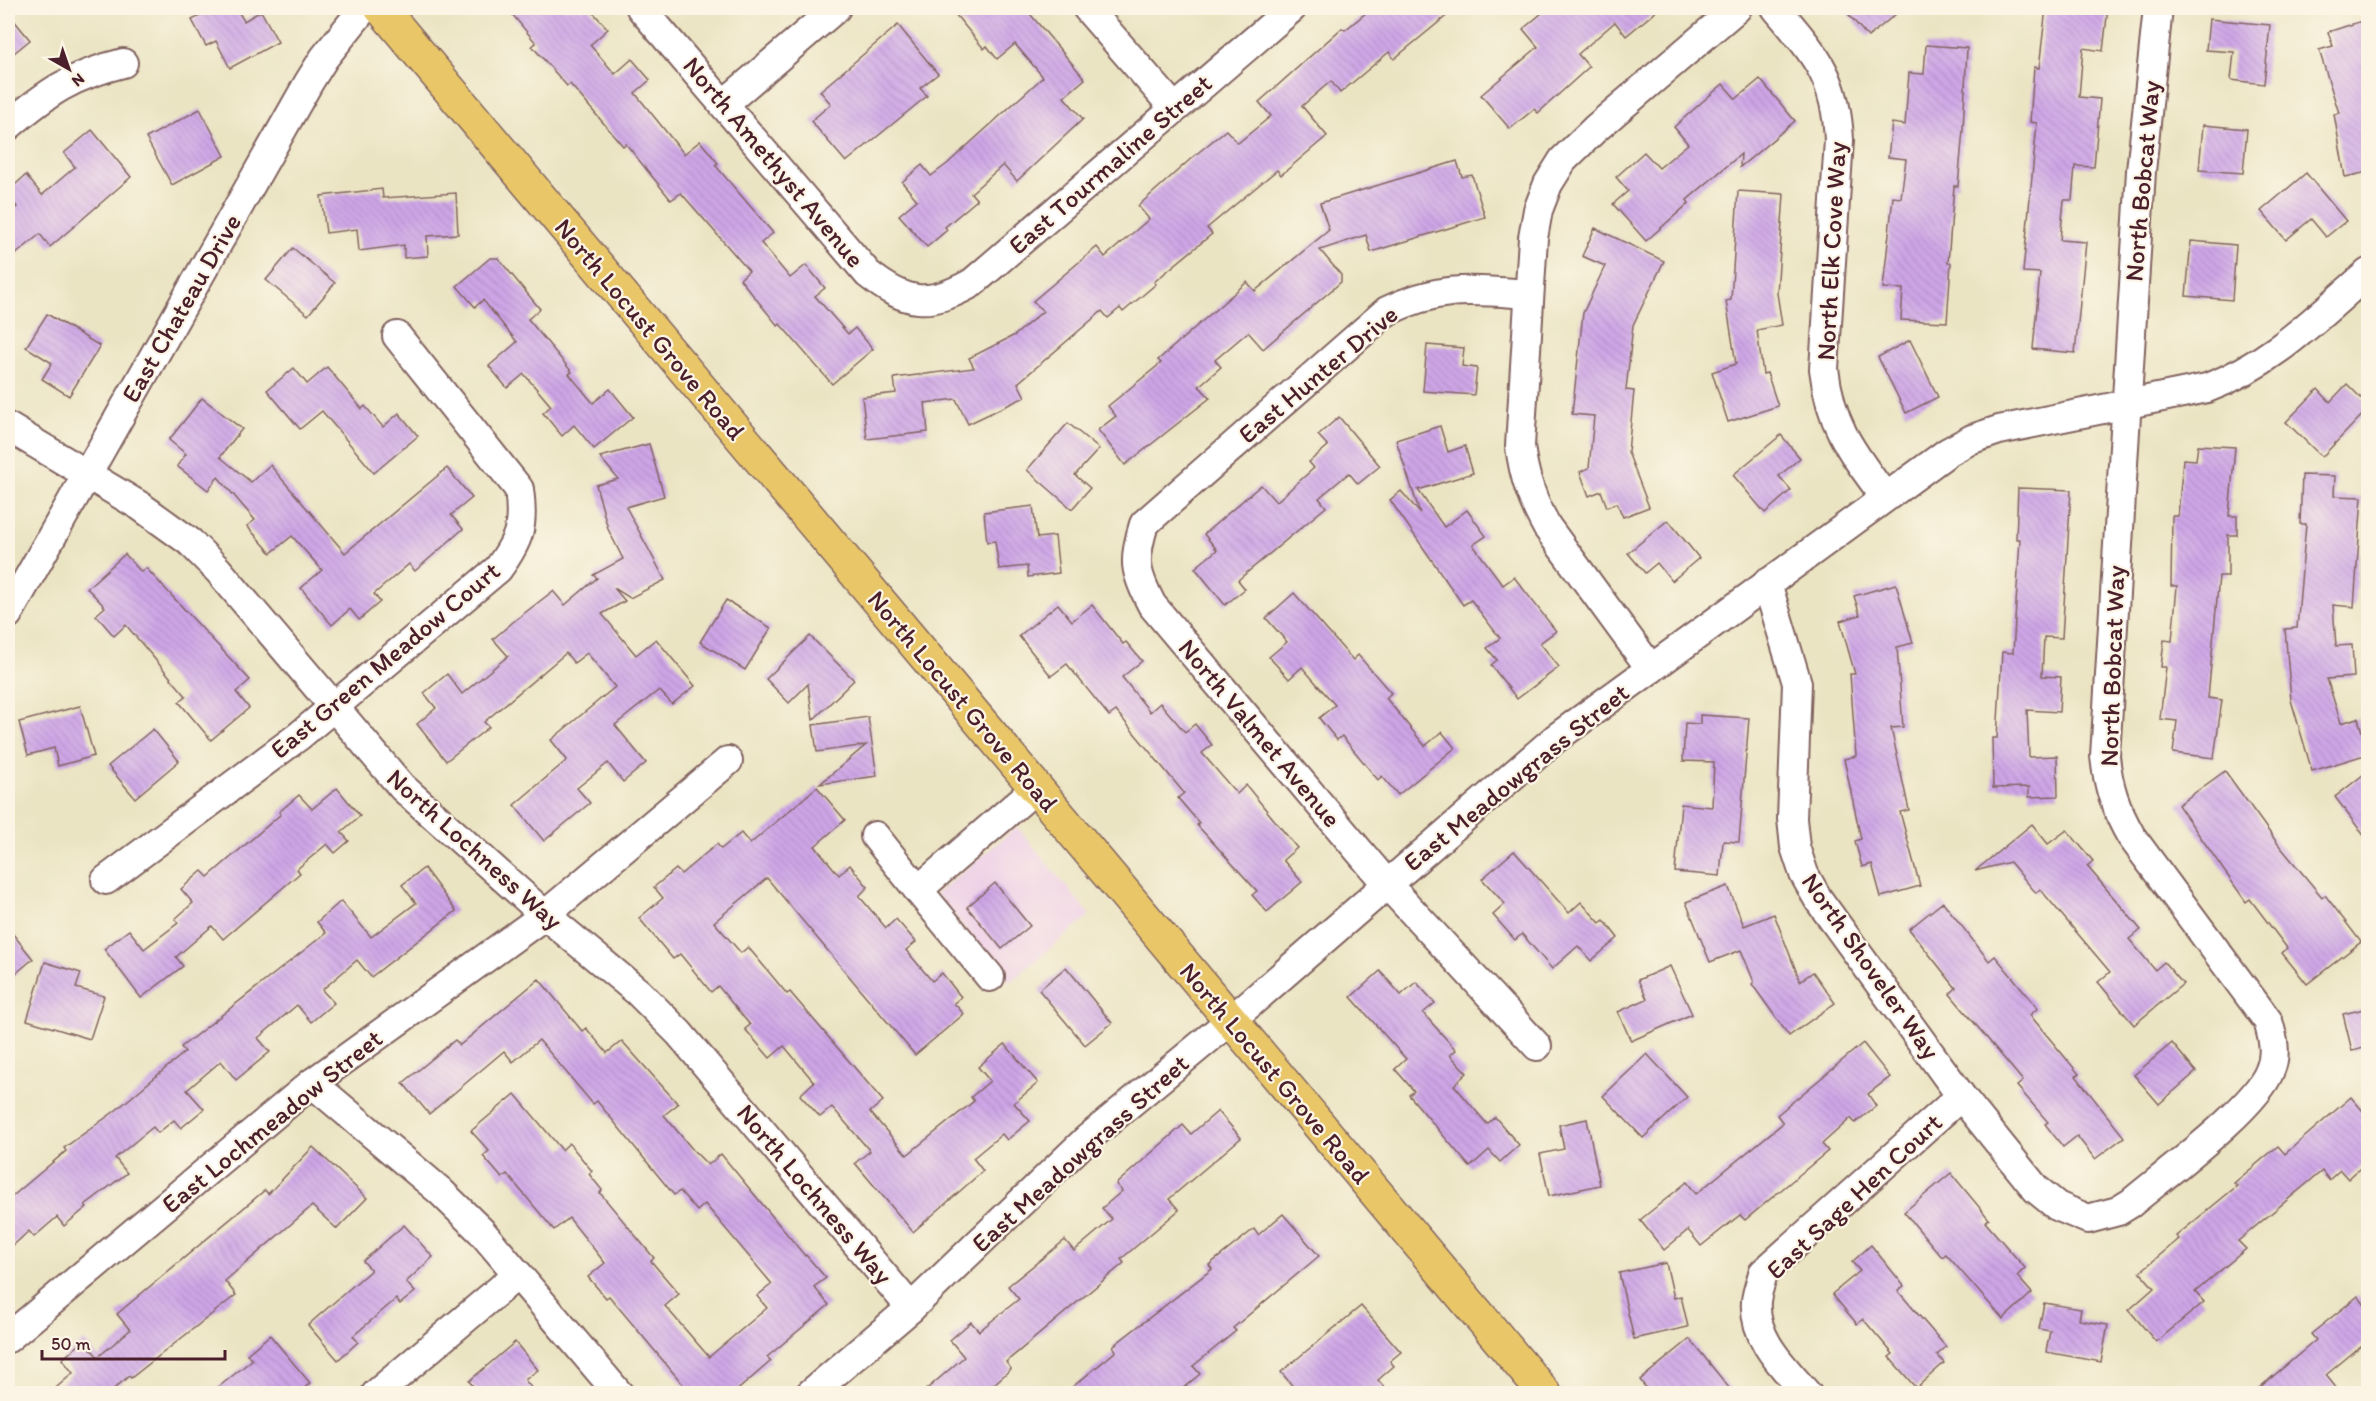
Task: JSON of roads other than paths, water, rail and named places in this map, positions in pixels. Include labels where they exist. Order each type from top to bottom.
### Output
[{"type":"main road","name":"North Locust Grove Road","points":[[381,8],[1545,1394]]},
{"type":"street","name":"East Chateau Drive","points":[[8,614],[309,82],[324,58],[364,8]]},
{"type":"street","name":"North Amethyst Avenue","points":[[641,8],[725,103],[868,274],[891,292],[918,300]]},
{"type":"street","points":[[725,103],[836,8]]},
{"type":"street","points":[[1087,8],[1174,108]]},
{"type":"street","name":"East Tourmaline Street","points":[[918,300],[947,297],[972,283],[1292,8]]},
{"type":"street","points":[[1651,669],[1547,526],[1533,502],[1524,474],[1521,446],[1533,238],[1538,210],[1548,184],[1563,160],[1595,129],[1737,8]]},
{"type":"street","name":"North Elk Cove Way","points":[[1776,8],[1817,58],[1830,83],[1837,111],[1839,140],[1824,369],[1828,399],[1837,426],[1846,443],[1885,497]]},
{"type":"street","name":"North Bobcat Way","points":[[2088,1219],[2118,1211],[2131,1203],[2249,1102],[2267,1078],[2274,1055],[2268,1021],[2131,836],[2116,811],[2108,784],[2104,756],[2141,171],[2158,8]]},
{"type":"street","points":[[8,126],[41,98],[68,81],[123,63]]},
{"type":"street","name":"East Meadowgrass Street","points":[[810,1394],[911,1308],[1087,1139],[1231,1020],[1556,738],[1885,497],[1948,452],[1972,439],[1999,430],[2206,388],[2258,365],[2368,273]]},
{"type":"street","name":"East Hunter Drive","points":[[1139,580],[1136,551],[1144,524],[1387,310],[1413,298],[1440,291],[1530,294]]},
{"type":"street","name":"East Green Meadow Court","points":[[106,880],[299,736],[498,569],[516,544],[523,517],[519,489],[397,336]]},
{"type":"street","name":"North Lochness Way","points":[[8,427],[140,506],[190,542],[218,570],[402,787],[545,915],[638,992],[679,1033],[911,1308]]},
{"type":"street","name":"North Valmet Avenue","points":[[1139,580],[1152,605],[1386,884],[1537,1046]]},
{"type":"street","name":"North Shoveler Way","points":[[1767,584],[1797,683],[1792,819],[1794,847],[1804,874],[1818,899],[1961,1096],[2036,1189],[2057,1206],[2088,1219]]},
{"type":"street","name":"East Lochmeadow Street","points":[[8,1338],[312,1083],[545,915],[728,761]]},
{"type":"street","points":[[918,890],[1036,788]]},
{"type":"street","points":[[875,836],[990,977]]},
{"type":"street","points":[[312,1083],[440,1191],[481,1231],[619,1394]]},
{"type":"street","name":"East Sage Hen Court","points":[[1806,1394],[1772,1353],[1759,1329],[1756,1300],[1763,1273],[1961,1096]]},
{"type":"street","points":[[376,1394],[518,1274]]}]
